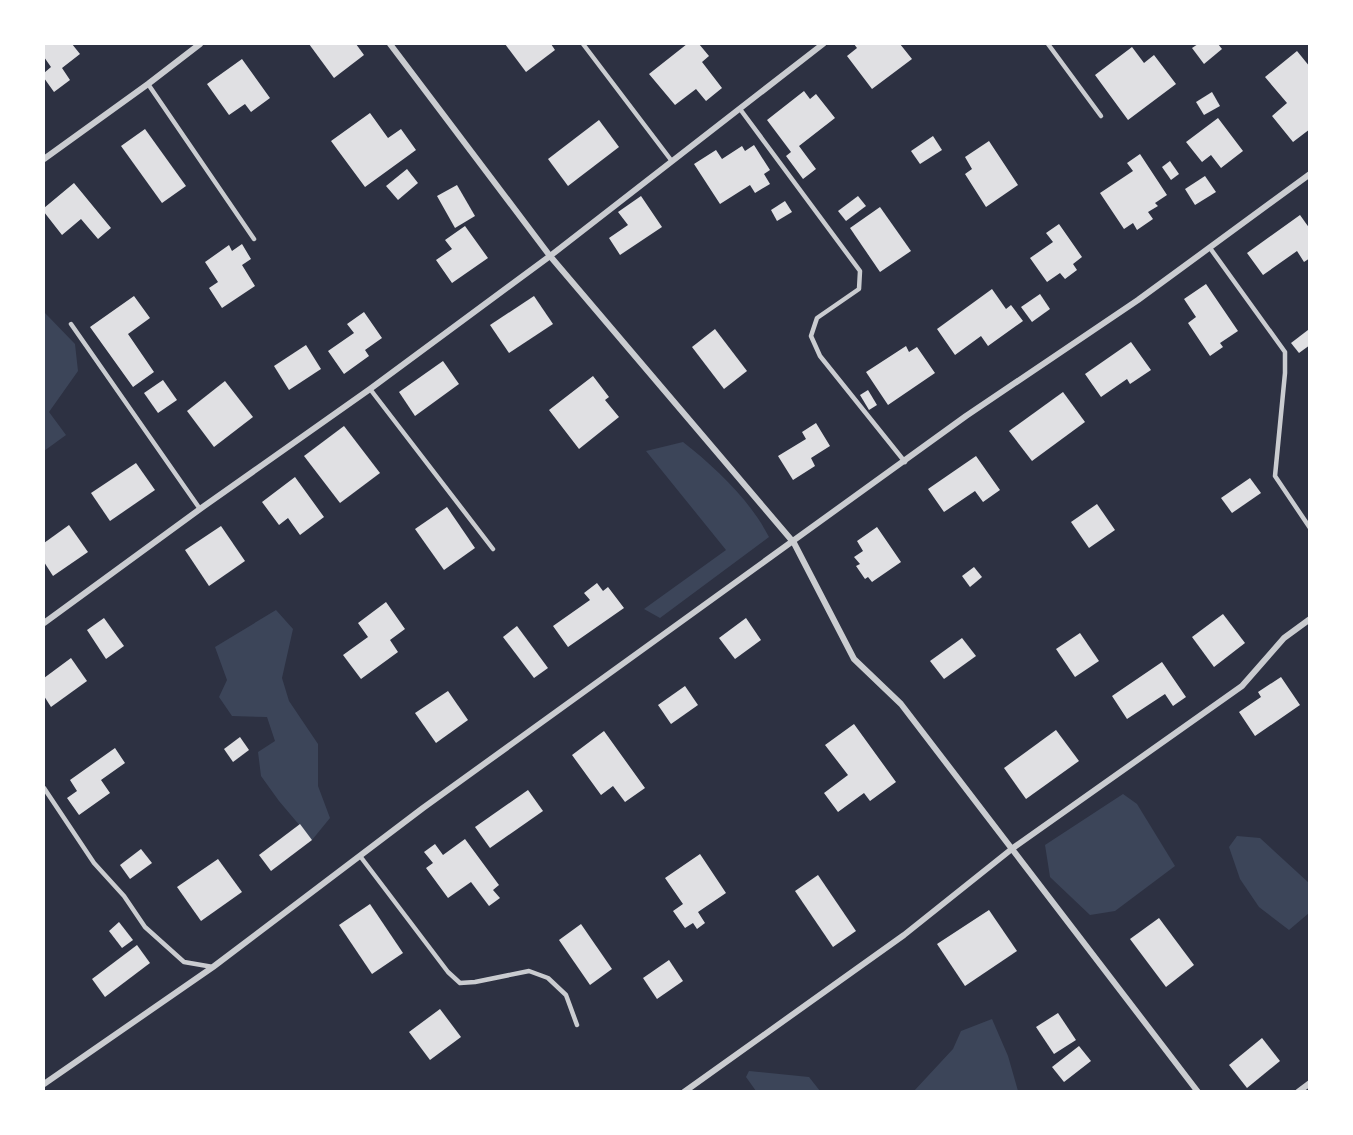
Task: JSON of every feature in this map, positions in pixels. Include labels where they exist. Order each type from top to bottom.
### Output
[{"type":"street","points":[[44,159],[200,44]]},
{"type":"street","points":[[390,44],[550,256],[794,543],[854,659],[901,704],[1198,1092]]},
{"type":"street","points":[[44,623],[370,389],[550,256],[823,44]]},
{"type":"street","points":[[44,1084],[213,967],[443,794],[794,543],[966,416],[1138,300],[1310,174]]},
{"type":"street","points":[[684,1092],[904,935],[1013,848],[1242,686],[1284,638],[1310,619]]},
{"type":"street","points":[[1298,1092],[1310,1083]]},
{"type":"lane","points":[[583,44],[671,160]]},
{"type":"lane","points":[[1048,44],[1101,116]]},
{"type":"lane","points":[[148,84],[254,239]]},
{"type":"lane","points":[[740,109],[860,271],[859,289],[817,318],[811,336],[820,356],[905,462]]},
{"type":"lane","points":[[1210,248],[1285,351],[1286,373],[1275,476],[1310,528]]},
{"type":"lane","points":[[71,324],[200,509]]},
{"type":"lane","points":[[370,389],[493,549]]},
{"type":"lane","points":[[44,788],[94,863],[124,896],[145,927],[184,962],[213,967]]},
{"type":"lane","points":[[360,856],[448,972],[460,983],[529,971],[548,978],[566,995],[578,1025]]},
{"type":"shaded area","points":[[44,312],[75,344],[78,371],[49,412],[66,435],[44,451]]},
{"type":"shaded area","points":[[683,442],[742,497],[769,537],[660,618],[644,609],[726,550],[646,451]]},
{"type":"shaded area","points":[[276,610],[293,629],[282,678],[289,701],[318,744],[318,786],[330,818],[312,840],[261,776],[258,752],[275,741],[267,717],[232,716],[219,697],[227,680],[215,647]]},
{"type":"shaded area","points":[[1123,794],[1137,804],[1175,866],[1115,911],[1090,915],[1050,877],[1045,845]]},
{"type":"shaded area","points":[[1237,836],[1260,838],[1309,883],[1309,913],[1289,930],[1259,907],[1240,879],[1229,847]]},
{"type":"shaded area","points":[[992,1019],[1008,1056],[1018,1091],[914,1091],[953,1049],[961,1031]]},
{"type":"shaded area","points":[[749,1071],[809,1077],[820,1091],[756,1091],[746,1077]]},
{"type":"building","points":[[44,44],[72,44],[80,54],[62,68],[70,80],[54,92],[44,78],[44,73],[51,67],[44,57]]},
{"type":"building","points":[[309,44],[356,44],[364,55],[334,78]]},
{"type":"building","points":[[505,44],[551,44],[555,50],[526,72]]},
{"type":"building","points":[[687,44],[699,44],[709,56],[702,62],[722,88],[706,101],[696,89],[675,105],[649,74]]},
{"type":"building","points":[[854,44],[900,44],[912,59],[872,89],[847,56],[857,48]]},
{"type":"building","points":[[1198,44],[1218,44],[1222,49],[1204,64],[1192,48]]},
{"type":"building","points":[[1132,47],[1144,63],[1154,55],[1176,84],[1128,120],[1095,75]]},
{"type":"building","points":[[1297,51],[1310,67],[1310,129],[1293,142],[1272,116],[1287,103],[1265,77]]},
{"type":"building","points":[[242,59],[270,98],[251,112],[245,104],[229,115],[207,84]]},
{"type":"building","points":[[804,91],[810,99],[816,94],[835,118],[799,146],[816,169],[803,179],[786,156],[791,152],[767,120]]},
{"type":"building","points":[[1212,92],[1220,106],[1204,115],[1196,102]]},
{"type":"building","points":[[370,113],[388,138],[401,129],[416,150],[365,187],[331,141]]},
{"type":"building","points":[[1218,118],[1243,151],[1221,168],[1211,155],[1202,162],[1186,142]]},
{"type":"building","points":[[599,120],[619,147],[568,186],[548,159]]},
{"type":"building","points":[[145,129],[186,186],[162,203],[121,146]]},
{"type":"building","points":[[933,136],[942,150],[920,164],[911,151]]},
{"type":"building","points":[[989,141],[1018,185],[986,207],[965,174],[972,169],[965,157]]},
{"type":"building","points":[[754,145],[770,170],[764,174],[770,184],[755,193],[750,185],[720,204],[694,164],[716,150],[722,159],[742,146],[745,151]]},
{"type":"building","points":[[1140,154],[1167,195],[1155,203],[1158,206],[1148,212],[1153,219],[1137,230],[1133,223],[1124,229],[1100,193],[1133,171],[1127,163]]},
{"type":"building","points":[[1170,161],[1179,174],[1171,180],[1162,167]]},
{"type":"building","points":[[407,169],[418,183],[398,200],[386,186]]},
{"type":"building","points":[[1205,176],[1216,192],[1195,205],[1185,189]]},
{"type":"building","points":[[74,183],[111,228],[98,239],[81,219],[62,235],[44,212],[44,208]]},
{"type":"building","points":[[457,185],[475,216],[455,228],[437,196]]},
{"type":"building","points":[[641,196],[662,227],[620,255],[609,238],[628,225],[618,212]]},
{"type":"building","points":[[858,196],[866,206],[846,221],[838,211]]},
{"type":"building","points":[[785,201],[792,212],[777,221],[771,210]]},
{"type":"building","points":[[880,207],[911,251],[880,272],[850,228]]},
{"type":"building","points":[[1300,215],[1310,229],[1310,258],[1304,262],[1297,251],[1263,275],[1247,253]]},
{"type":"building","points":[[1059,224],[1082,257],[1073,264],[1077,270],[1065,279],[1060,273],[1047,282],[1030,258],[1053,242],[1046,233]]},
{"type":"building","points":[[465,226],[488,258],[452,283],[436,260],[452,249],[445,240]]},
{"type":"building","points":[[242,244],[251,259],[242,265],[255,286],[222,308],[209,288],[218,282],[205,262],[229,245],[232,251]]},
{"type":"building","points":[[1206,284],[1238,331],[1220,343],[1223,347],[1210,356],[1188,323],[1196,317],[1184,299]]},
{"type":"building","points":[[992,289],[1006,309],[1011,305],[1023,321],[988,346],[981,336],[955,355],[937,329]]},
{"type":"building","points":[[1040,294],[1050,309],[1032,322],[1021,307]]},
{"type":"building","points":[[134,296],[150,318],[128,334],[154,372],[133,387],[90,327]]},
{"type":"building","points":[[534,296],[553,324],[509,353],[490,325]]},
{"type":"building","points":[[364,312],[382,338],[365,350],[369,356],[344,374],[328,351],[354,333],[347,324]]},
{"type":"building","points":[[715,329],[747,371],[724,389],[692,347]]},
{"type":"building","points":[[1308,330],[1310,345],[1299,353],[1291,343]]},
{"type":"building","points":[[1131,342],[1151,370],[1130,384],[1127,379],[1101,397],[1085,374]]},
{"type":"building","points":[[306,345],[321,369],[289,390],[274,366]]},
{"type":"building","points":[[906,346],[909,352],[917,347],[935,373],[888,405],[866,372]]},
{"type":"building","points":[[443,361],[459,384],[415,416],[399,392]]},
{"type":"building","points":[[593,376],[609,397],[605,400],[619,417],[579,449],[549,410]]},
{"type":"building","points":[[163,380],[177,400],[158,413],[144,393]]},
{"type":"building","points":[[225,381],[253,417],[214,447],[187,411]]},
{"type":"building","points":[[868,390],[877,405],[869,410],[860,395]]},
{"type":"building","points":[[1063,392],[1085,422],[1032,461],[1009,431]]},
{"type":"building","points":[[816,423],[830,446],[811,458],[815,466],[793,480],[778,456],[806,439],[802,432]]},
{"type":"building","points":[[344,426],[380,473],[340,503],[304,456]]},
{"type":"building","points":[[976,456],[1000,490],[983,502],[975,491],[944,512],[928,489]]},
{"type":"building","points":[[136,463],[155,490],[110,521],[91,493]]},
{"type":"building","points":[[295,477],[324,517],[300,535],[288,518],[279,525],[262,502]]},
{"type":"building","points":[[1250,478],[1261,493],[1232,513],[1221,498]]},
{"type":"building","points":[[1097,504],[1115,530],[1089,548],[1071,522]]},
{"type":"building","points":[[447,507],[475,548],[444,570],[415,529]]},
{"type":"building","points":[[69,525],[88,552],[53,576],[44,562],[44,543]]},
{"type":"building","points":[[221,526],[245,561],[209,586],[185,550]]},
{"type":"building","points":[[877,527],[901,562],[872,582],[868,577],[865,579],[856,566],[860,564],[854,557],[863,551],[857,541]]},
{"type":"building","points":[[974,567],[982,577],[970,587],[962,576]]},
{"type":"building","points":[[597,583],[603,591],[608,587],[624,608],[568,647],[553,626],[590,600],[584,593]]},
{"type":"building","points":[[386,602],[405,629],[390,640],[398,652],[361,679],[343,655],[368,637],[358,623]]},
{"type":"building","points":[[1223,614],[1245,643],[1214,667],[1192,637]]},
{"type":"building","points":[[104,618],[124,646],[106,659],[87,630]]},
{"type":"building","points":[[746,618],[761,640],[735,659],[719,638]]},
{"type":"building","points":[[517,626],[548,668],[534,678],[503,637]]},
{"type":"building","points":[[1080,633],[1099,661],[1075,677],[1056,649]]},
{"type":"building","points":[[962,638],[976,656],[944,679],[930,661]]},
{"type":"building","points":[[71,658],[87,681],[51,707],[44,696],[44,678]]},
{"type":"building","points":[[1162,662],[1186,697],[1173,706],[1165,694],[1127,719],[1112,696]]},
{"type":"building","points":[[1281,677],[1300,705],[1255,736],[1239,712],[1261,697],[1258,692]]},
{"type":"building","points":[[685,686],[698,705],[671,724],[658,705]]},
{"type":"building","points":[[448,691],[468,720],[436,743],[415,713]]},
{"type":"building","points":[[854,724],[896,782],[870,801],[864,793],[838,812],[824,793],[848,775],[825,745]]},
{"type":"building","points":[[1056,730],[1079,761],[1026,799],[1004,768]]},
{"type":"building","points":[[604,731],[645,788],[625,802],[613,786],[601,795],[572,755]]},
{"type":"building","points":[[240,737],[249,750],[233,762],[224,749]]},
{"type":"building","points":[[115,748],[125,763],[101,780],[110,793],[79,815],[67,798],[77,791],[70,780]]},
{"type":"building","points":[[528,790],[543,811],[490,848],[475,827]]},
{"type":"building","points":[[300,824],[312,840],[271,871],[259,855]]},
{"type":"building","points":[[465,839],[499,885],[493,890],[500,898],[489,906],[471,882],[448,898],[426,868],[433,863],[424,852],[435,844],[443,855]]},
{"type":"building","points":[[141,849],[152,863],[130,879],[120,865]]},
{"type":"building","points":[[700,854],[726,893],[698,912],[705,923],[697,929],[693,923],[685,928],[673,911],[683,904],[665,878]]},
{"type":"building","points":[[218,859],[242,892],[201,921],[177,887]]},
{"type":"building","points":[[818,875],[856,931],[833,947],[795,891]]},
{"type":"building","points":[[370,904],[403,953],[372,974],[339,925]]},
{"type":"building","points":[[989,910],[1017,951],[965,986],[937,944]]},
{"type":"building","points":[[1159,918],[1194,965],[1166,987],[1130,939]]},
{"type":"building","points":[[119,922],[133,940],[122,948],[109,931]]},
{"type":"building","points":[[581,924],[612,969],[590,985],[559,940]]},
{"type":"building","points":[[137,945],[150,963],[105,997],[92,979]]},
{"type":"building","points":[[669,960],[683,981],[657,999],[643,978]]},
{"type":"building","points":[[440,1009],[461,1037],[430,1060],[409,1032]]},
{"type":"building","points":[[1058,1013],[1076,1040],[1054,1054],[1036,1027]]},
{"type":"building","points":[[1262,1038],[1280,1061],[1247,1088],[1229,1065]]},
{"type":"building","points":[[1079,1046],[1091,1061],[1064,1082],[1052,1067]]}]
